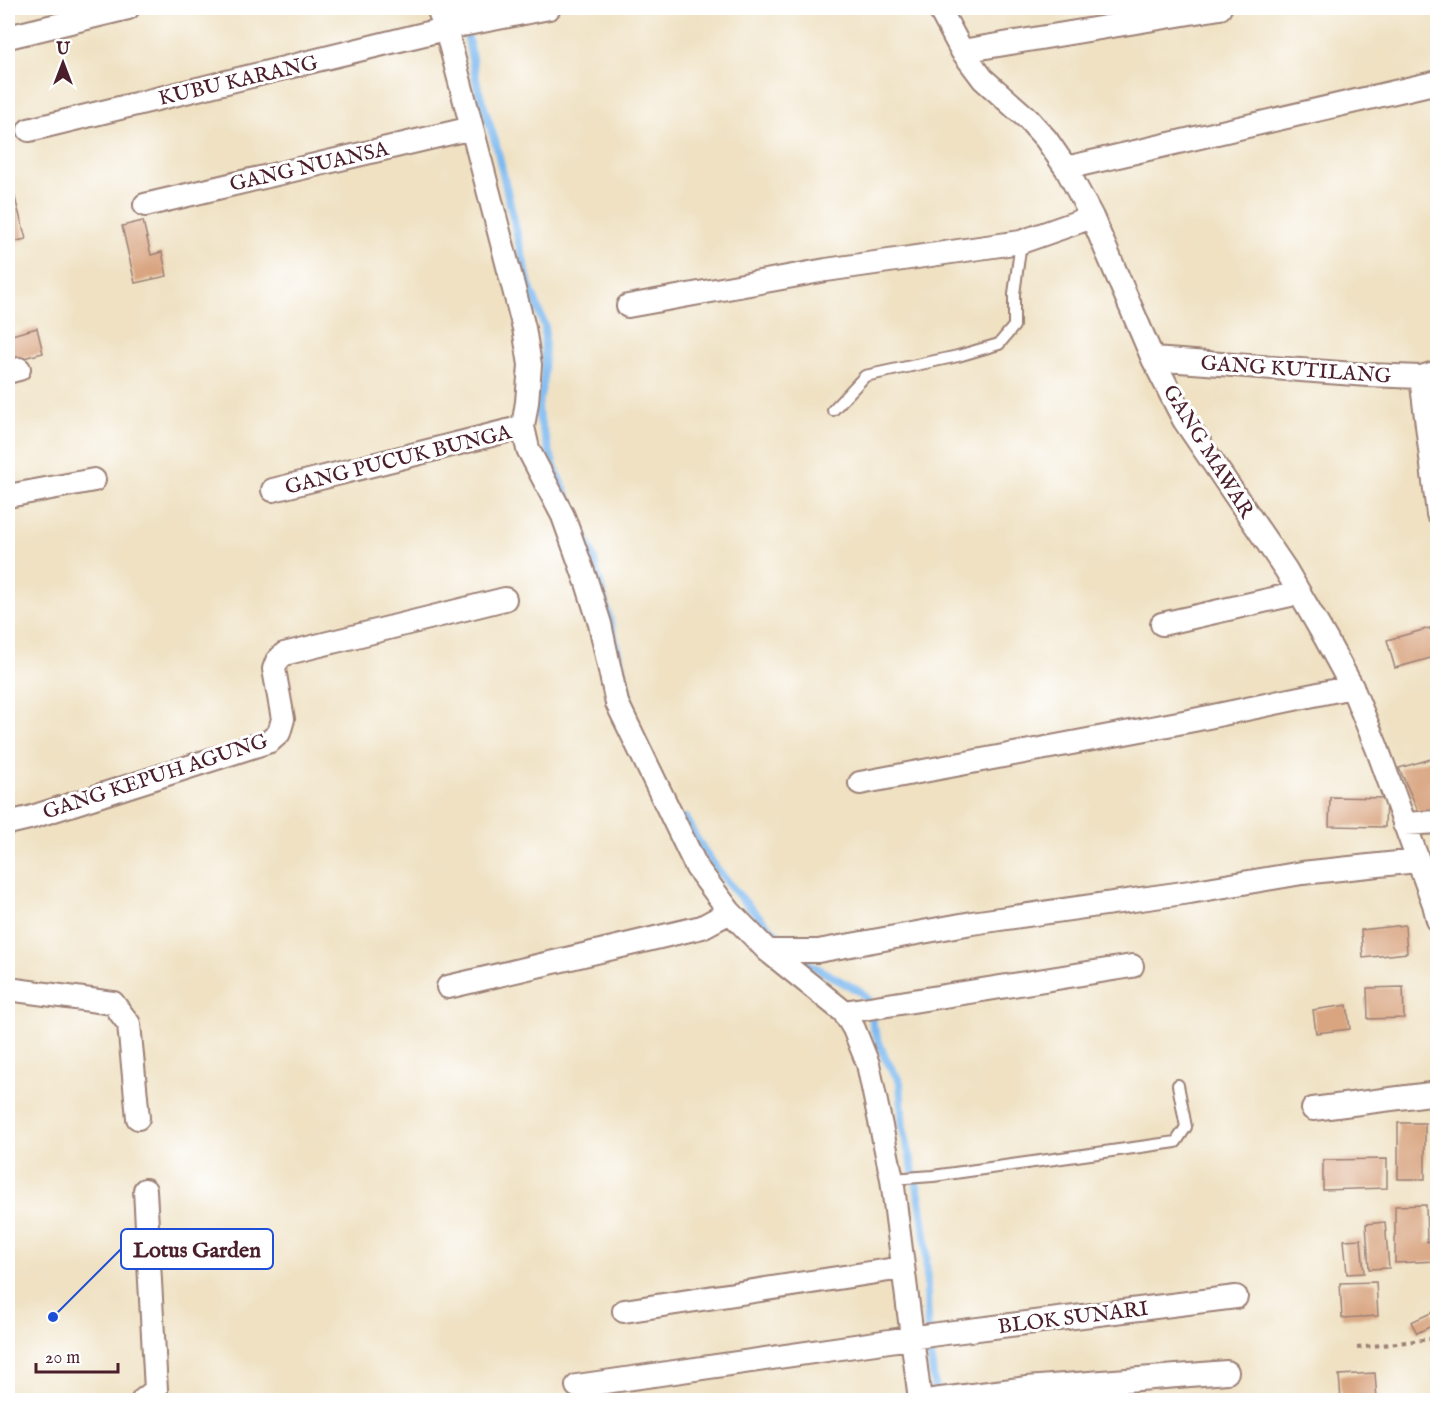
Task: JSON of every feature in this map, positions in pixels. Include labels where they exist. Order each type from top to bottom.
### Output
[{"type":"street","points":[[8,38],[128,8]]},
{"type":"street","points":[[438,8],[458,26],[472,128],[524,328],[530,365],[523,427],[528,449],[563,516],[587,584],[600,624],[616,703],[697,868],[730,912],[852,1010],[854,1029],[868,1064],[900,1178],[902,1268],[924,1336],[920,1401]]},
{"type":"street","name":"KUBU KARANG","points":[[29,130],[458,26],[549,8]]},
{"type":"street","name":"GANG MAWAR","points":[[939,8],[962,51],[983,79],[1040,133],[1066,168],[1092,217],[1153,359],[1184,420],[1264,537],[1299,593],[1352,687],[1377,748],[1434,904],[1437,920]]},
{"type":"street","points":[[962,51],[1220,8]]},
{"type":"street","points":[[1066,168],[1437,82]]},
{"type":"street","name":"GANG NUANSA","points":[[145,205],[472,128]]},
{"type":"street","points":[[628,306],[826,270],[1021,242],[1092,217]]},
{"type":"street","name":"GANG KUTILANG","points":[[1153,359],[1368,375],[1429,374]]},
{"type":"street","points":[[1429,374],[1437,514]]},
{"type":"street","name":"GANG PUCUK BUNGA","points":[[273,490],[523,427]]},
{"type":"street","points":[[8,496],[94,480]]},
{"type":"street","points":[[1162,624],[1299,593]]},
{"type":"street","name":"GANG KEPUH AGUNG","points":[[8,823],[270,741],[279,733],[284,719],[274,669],[277,661],[284,654],[505,599]]},
{"type":"street","points":[[860,783],[1194,720],[1352,687]]},
{"type":"street","points":[[1404,824],[1437,822]]},
{"type":"street","points":[[779,952],[813,951],[972,923],[1190,892],[1302,873],[1417,861]]},
{"type":"street","points":[[448,987],[702,927],[730,912]]},
{"type":"street","points":[[852,1010],[1132,966]]},
{"type":"street","points":[[8,989],[113,1003],[129,1024],[138,1118]]},
{"type":"street","points":[[1313,1109],[1437,1093]]},
{"type":"street","points":[[143,1401],[156,1390],[145,1190]]},
{"type":"street","points":[[624,1311],[902,1268]]},
{"type":"street","name":"BLOK SUNARI","points":[[577,1386],[924,1336],[1236,1297]]},
{"type":"street","points":[[940,1400],[1027,1388],[1227,1372]]},
{"type":"lane","points":[[833,410],[865,376],[958,356],[999,344],[1014,326],[1014,294],[1021,242]]},
{"type":"lane","points":[[900,1178],[933,1176],[1176,1142],[1186,1127],[1178,1085]]},
{"type":"path","points":[[1356,1348],[1437,1338]]},
{"type":"building","points":[[12,187],[26,239],[9,243],[8,188]]},
{"type":"building","points":[[143,221],[151,255],[162,252],[167,276],[135,283],[122,226]]},
{"type":"building","points":[[37,328],[43,353],[8,362],[8,336]]},
{"type":"building","points":[[1430,628],[1438,656],[1395,668],[1387,640]]},
{"type":"building","points":[[1438,757],[1438,809],[1419,813],[1399,768]]},
{"type":"building","points":[[1330,797],[1386,798],[1385,827],[1329,826]]},
{"type":"building","points":[[1405,925],[1407,953],[1363,958],[1361,930]]},
{"type":"building","points":[[1403,987],[1404,1018],[1368,1019],[1367,988]]},
{"type":"building","points":[[1347,1005],[1350,1029],[1316,1033],[1313,1010]]},
{"type":"building","points":[[1398,1123],[1425,1123],[1425,1179],[1398,1179]]},
{"type":"building","points":[[1387,1159],[1387,1188],[1323,1190],[1323,1160]]},
{"type":"building","points":[[1426,1205],[1427,1242],[1438,1241],[1438,1261],[1395,1263],[1395,1206]]},
{"type":"building","points":[[1385,1222],[1389,1268],[1369,1269],[1366,1224]]},
{"type":"building","points":[[1361,1239],[1364,1273],[1347,1274],[1344,1240]]},
{"type":"building","points":[[1376,1282],[1378,1316],[1342,1318],[1340,1283]]},
{"type":"building","points":[[1433,1312],[1438,1323],[1417,1333],[1411,1322]]},
{"type":"building","points":[[1375,1373],[1377,1400],[1341,1400],[1339,1375]]},
{"type":"waterway","points":[[457,8],[466,29],[478,89],[496,144],[529,285],[545,327],[544,377],[537,410],[555,470],[591,550],[632,713]]},
{"type":"waterway","points":[[685,818],[706,854],[732,887],[790,947]]},
{"type":"waterway","points":[[799,956],[809,964],[861,992],[872,1005],[873,1026],[885,1058],[900,1082],[903,1128],[920,1199],[926,1242],[928,1334],[936,1398]]},
{"type":"place","name":"Lotus Garden","points":[[53,1317]]}]
